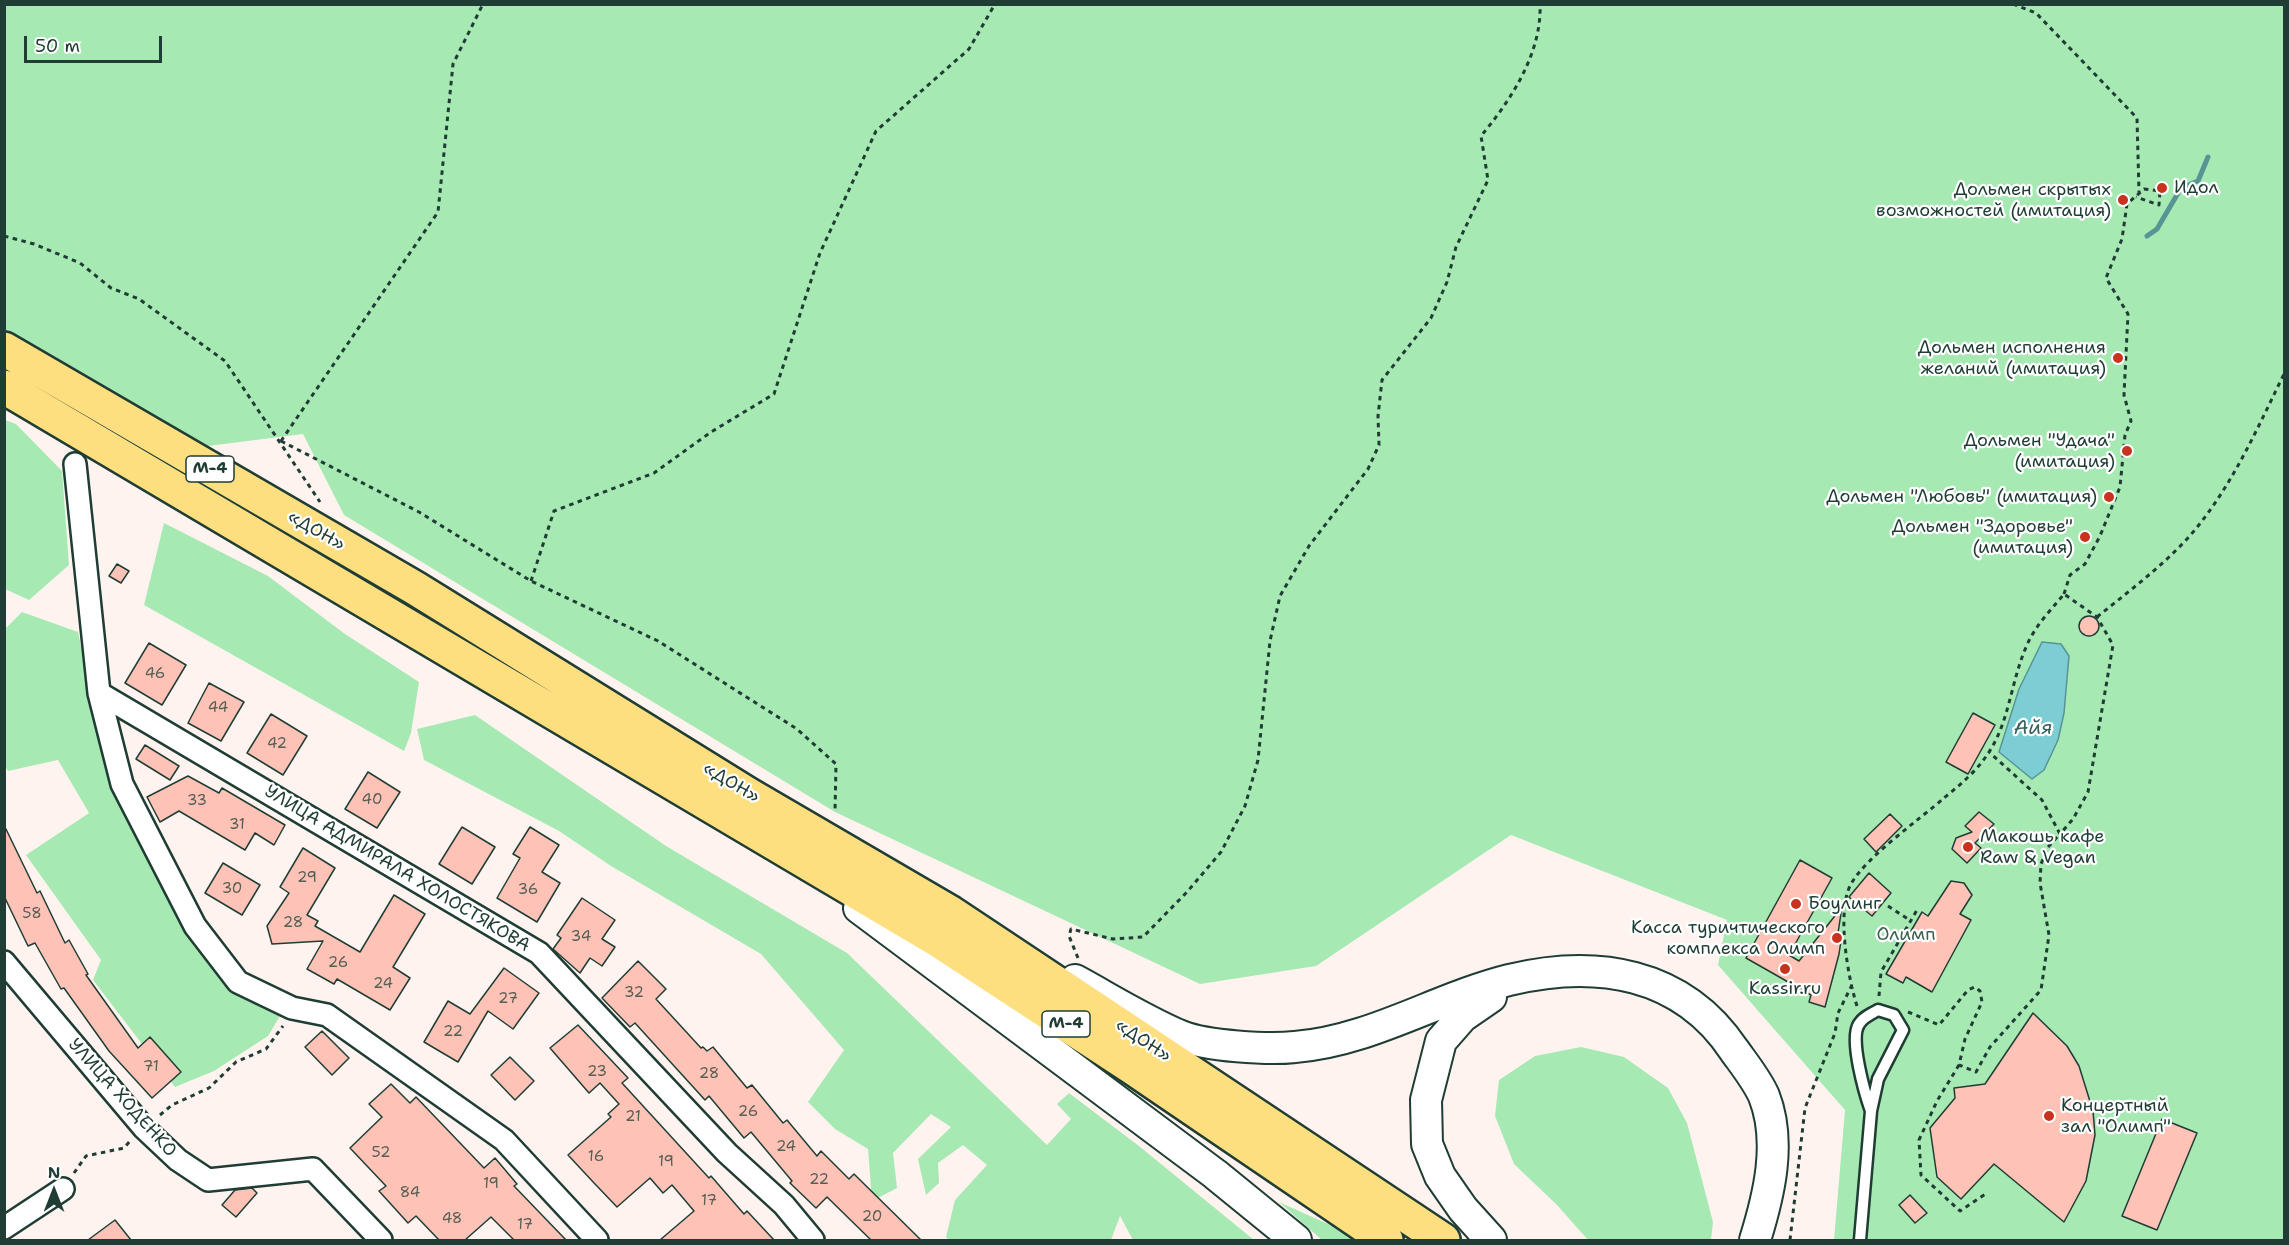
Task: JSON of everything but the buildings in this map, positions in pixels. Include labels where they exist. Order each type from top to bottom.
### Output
[{"type":"highway","name":"«ДОН»","points":[[4,349],[415,588],[749,795],[951,913],[1443,1240]]},
{"type":"highway","name":"«ДОН»","points":[[4,387],[936,939],[1133,1068],[1386,1240]]},
{"type":"main road","points":[[737,821],[878,921],[1205,1167],[1296,1240]]},
{"type":"main road","points":[[951,913],[1183,1037],[1249,1048],[1295,1047],[1347,1039],[1507,981],[1546,973],[1598,972],[1633,976],[1672,990],[1695,1007],[1724,1035],[1763,1096],[1771,1123],[1772,1148],[1769,1188],[1755,1240]]},
{"type":"main road","points":[[1491,1240],[1463,1209],[1440,1176],[1427,1144],[1426,1100],[1441,1041],[1462,1017],[1493,996],[1523,982],[1552,976],[1598,972]]},
{"type":"street","points":[[75,464],[99,693],[122,784],[195,926],[238,982],[292,1008],[327,1015],[504,1140],[597,1240]]},
{"type":"street","name":"УЛИЦА АДМИРАЛА ХОЛОСТЯКОВА","points":[[99,693],[539,953],[727,1153],[784,1205],[813,1240]]},
{"type":"street","name":"УЛИЦА ХОДЕНКО","points":[[4,962],[144,1128],[178,1160],[208,1180],[313,1169],[381,1240]]},
{"type":"street","points":[[4,1228],[63,1189]]},
{"type":"street","points":[[4,1233],[10,1240]]},
{"type":"lane","points":[[1860,1240],[1871,1111],[1878,1079],[1902,1030],[1893,1015],[1878,1010],[1858,1024],[1856,1034],[1861,1082],[1871,1111]]},
{"type":"path","points":[[282,441],[438,212],[453,64],[483,4]]},
{"type":"path","points":[[531,581],[554,511],[654,472],[711,432],[774,394],[820,253],[876,131],[969,49],[994,4]]},
{"type":"path","points":[[1089,988],[1069,936],[1071,929],[1113,939],[1143,937],[1187,892],[1221,852],[1245,806],[1258,760],[1270,641],[1280,596],[1309,546],[1368,470],[1379,445],[1378,416],[1382,380],[1431,318],[1447,282],[1456,247],[1488,180],[1480,136],[1501,112],[1523,73],[1541,26],[1540,4]]},
{"type":"path","points":[[2013,4],[2036,13],[2137,118],[2137,196]]},
{"type":"path","points":[[1866,1017],[1857,1005],[1852,985],[1844,928],[1845,902],[1850,885],[1866,866],[1970,777],[1989,752],[2003,724],[2027,644],[2043,619],[2064,594],[2070,576],[2085,564],[2100,536],[2120,487],[2125,435],[2131,421],[2124,395],[2128,314],[2106,278],[2122,239],[2127,204],[2144,189],[2160,191],[2159,206],[2137,196]]},
{"type":"path","points":[[4,236],[34,244],[80,263],[111,288],[139,299],[225,361],[282,441],[326,512]]},
{"type":"path","points":[[2097,617],[2153,572],[2188,538],[2238,468],[2284,374]]},
{"type":"path","points":[[282,441],[419,512],[531,581],[658,641],[797,729],[836,764],[835,812]]},
{"type":"path","points":[[1959,1065],[1976,1072],[1989,1047],[2028,1008],[2041,990],[2049,935],[2040,883],[2041,864],[2048,847],[2073,819],[2088,792],[2113,645],[2097,617],[2064,594]]},
{"type":"path","points":[[1989,752],[2042,800],[2060,834]]},
{"type":"path","points":[[1888,906],[1911,921]]},
{"type":"path","points":[[1888,1002],[1879,998],[1881,972],[1917,910]]},
{"type":"path","points":[[1790,1240],[1805,1108],[1835,1033],[1838,1013],[1852,985]]},
{"type":"path","points":[[1907,1011],[1939,1025],[1968,990],[1975,987],[1980,991],[1982,1002],[1965,1039],[1959,1065],[1937,1101],[1919,1140],[1921,1174],[1960,1211],[1987,1193]]},
{"type":"path","points":[[1857,1005],[1868,1001]]},
{"type":"path","points":[[63,1189],[86,1156],[124,1148],[172,1105],[209,1088],[236,1062],[266,1048],[292,1008]]},
{"type":"path","points":[[1912,1025],[1917,1016]]},
{"type":"green space","name":"Олимп","points":[[5,5],[2284,5],[2284,1240],[1834,1240],[1845,1110],[1718,965],[1727,920],[1511,835],[1316,966],[1200,984],[835,812],[344,515],[303,434],[208,446],[5,331]]},
{"type":"green space","points":[[5,420],[16,424],[62,471],[69,565],[29,600],[5,589]]},
{"type":"green space","points":[[164,523],[268,576],[345,634],[419,682],[411,733],[404,751],[144,605]]},
{"type":"green space","points":[[22,612],[78,632],[110,786],[221,978],[283,1011],[268,1036],[214,1071],[175,1087],[93,980],[101,960],[26,855],[89,813],[58,760],[8,771],[4,764],[4,630]]},
{"type":"green space","points":[[475,715],[666,846],[847,953],[1047,1145],[1071,1119],[1057,1104],[1069,1093],[1139,1146],[1254,1240],[1133,1240],[1120,1216],[1111,1240],[949,1240],[946,1237],[955,1200],[987,1165],[963,1145],[938,1163],[939,1183],[926,1195],[918,1159],[951,1127],[931,1114],[893,1153],[897,1188],[872,1201],[868,1149],[835,1129],[808,1102],[844,1050],[761,954],[611,866],[559,831],[424,760],[417,729]]},
{"type":"green space","points":[[1581,1047],[1624,1057],[1668,1088],[1687,1123],[1713,1222],[1711,1240],[1588,1240],[1557,1205],[1514,1164],[1495,1116],[1499,1080],[1535,1056]]},
{"type":"green space","points":[[1279,1202],[1348,1233],[1359,1240],[1322,1240]]},
{"type":"water","name":"Айя","points":[[2042,642],[2061,644],[2069,656],[2064,713],[2058,740],[2044,770],[2032,779],[1999,752],[2019,689]]},
{"type":"waterway","points":[[2147,236],[2157,229],[2181,188],[2198,181],[2208,157]]},
{"type":"place","name":"Идол","points":[[2162,188]]},
{"type":"place","name":"Дольмен скрытых возможностей (имитация)","points":[[2123,200]]},
{"type":"place","name":"Дольмен исполнения желаний (имитация)","points":[[2118,358]]},
{"type":"place","name":"Дольмен \"Удача\" (имитация)","points":[[2127,451]]},
{"type":"place","name":"Дольмен \"Любовь\" (имитация)","points":[[2109,497]]},
{"type":"place","name":"Дольмен \"Здоровье\" (имитация)","points":[[2085,537]]},
{"type":"place","name":"Макошь кафе Raw & Vegan","points":[[1968,847]]},
{"type":"place","name":"Боулинг","points":[[1796,904]]},
{"type":"place","name":"Касса туричтического комплекса Олимп","points":[[1837,938]]},
{"type":"place","name":"Kassir.ru","points":[[1785,969]]},
{"type":"place","name":"Концертный зал \"Олимп\"","points":[[2049,1116]]}]
